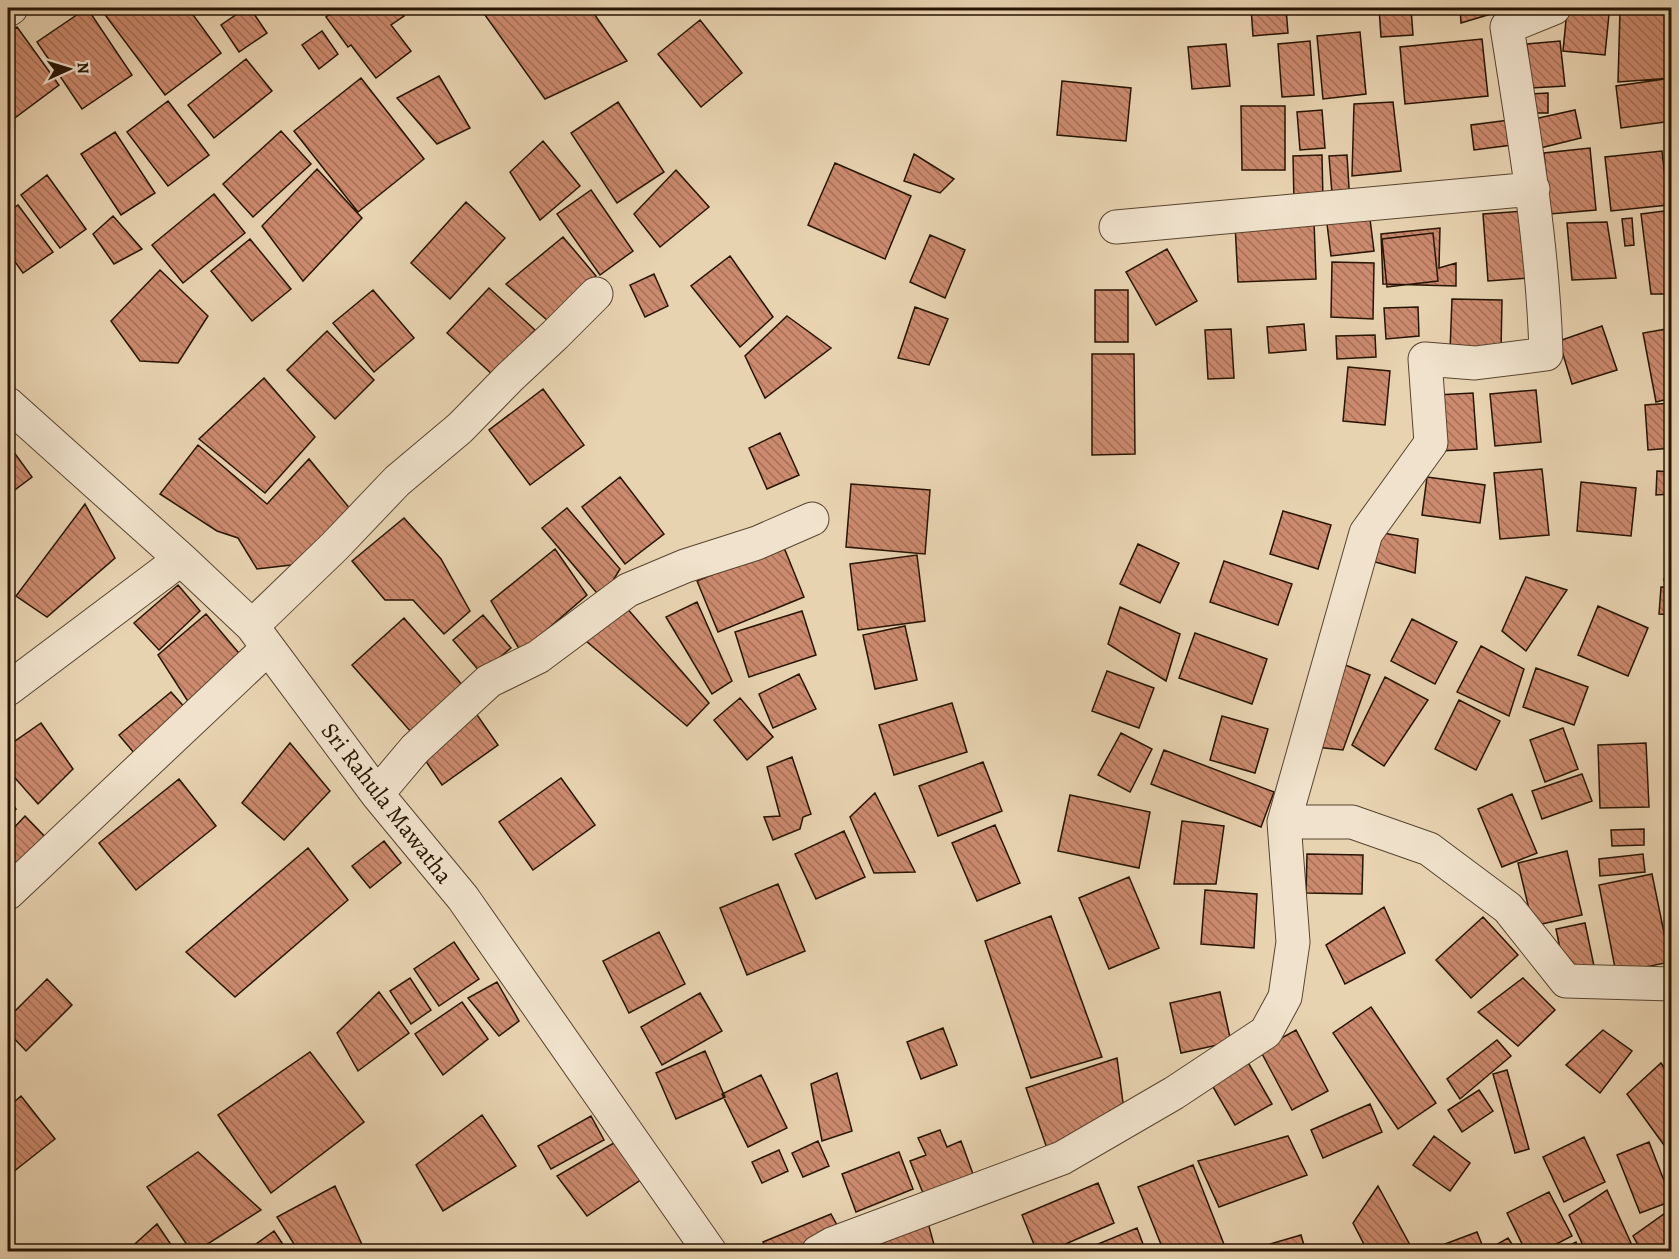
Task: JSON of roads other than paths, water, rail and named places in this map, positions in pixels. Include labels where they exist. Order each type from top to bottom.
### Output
[{"type":"street","points":[[818,1251],[1062,1158],[1174,1093],[1266,1032],[1285,997],[1293,942],[1284,822],[1366,533],[1431,443],[1425,359],[1475,363],[1546,354],[1544,294],[1533,189],[1507,27],[1554,8]]},
{"type":"street","points":[[1116,227],[1533,189]]},
{"type":"street","points":[[8,893],[260,637],[335,546],[397,481],[460,428],[596,294]]},
{"type":"street","name":"Sri Rahula Mawatha","points":[[8,404],[181,559],[260,637],[377,794],[463,898],[710,1251]]},
{"type":"street","points":[[377,794],[415,749],[489,681],[538,657],[628,590],[686,566],[757,543],[812,519]]},
{"type":"street","points":[[8,689],[181,559]]},
{"type":"street","points":[[1284,822],[1352,822],[1429,849],[1508,908],[1566,981],[1671,984]]}]
